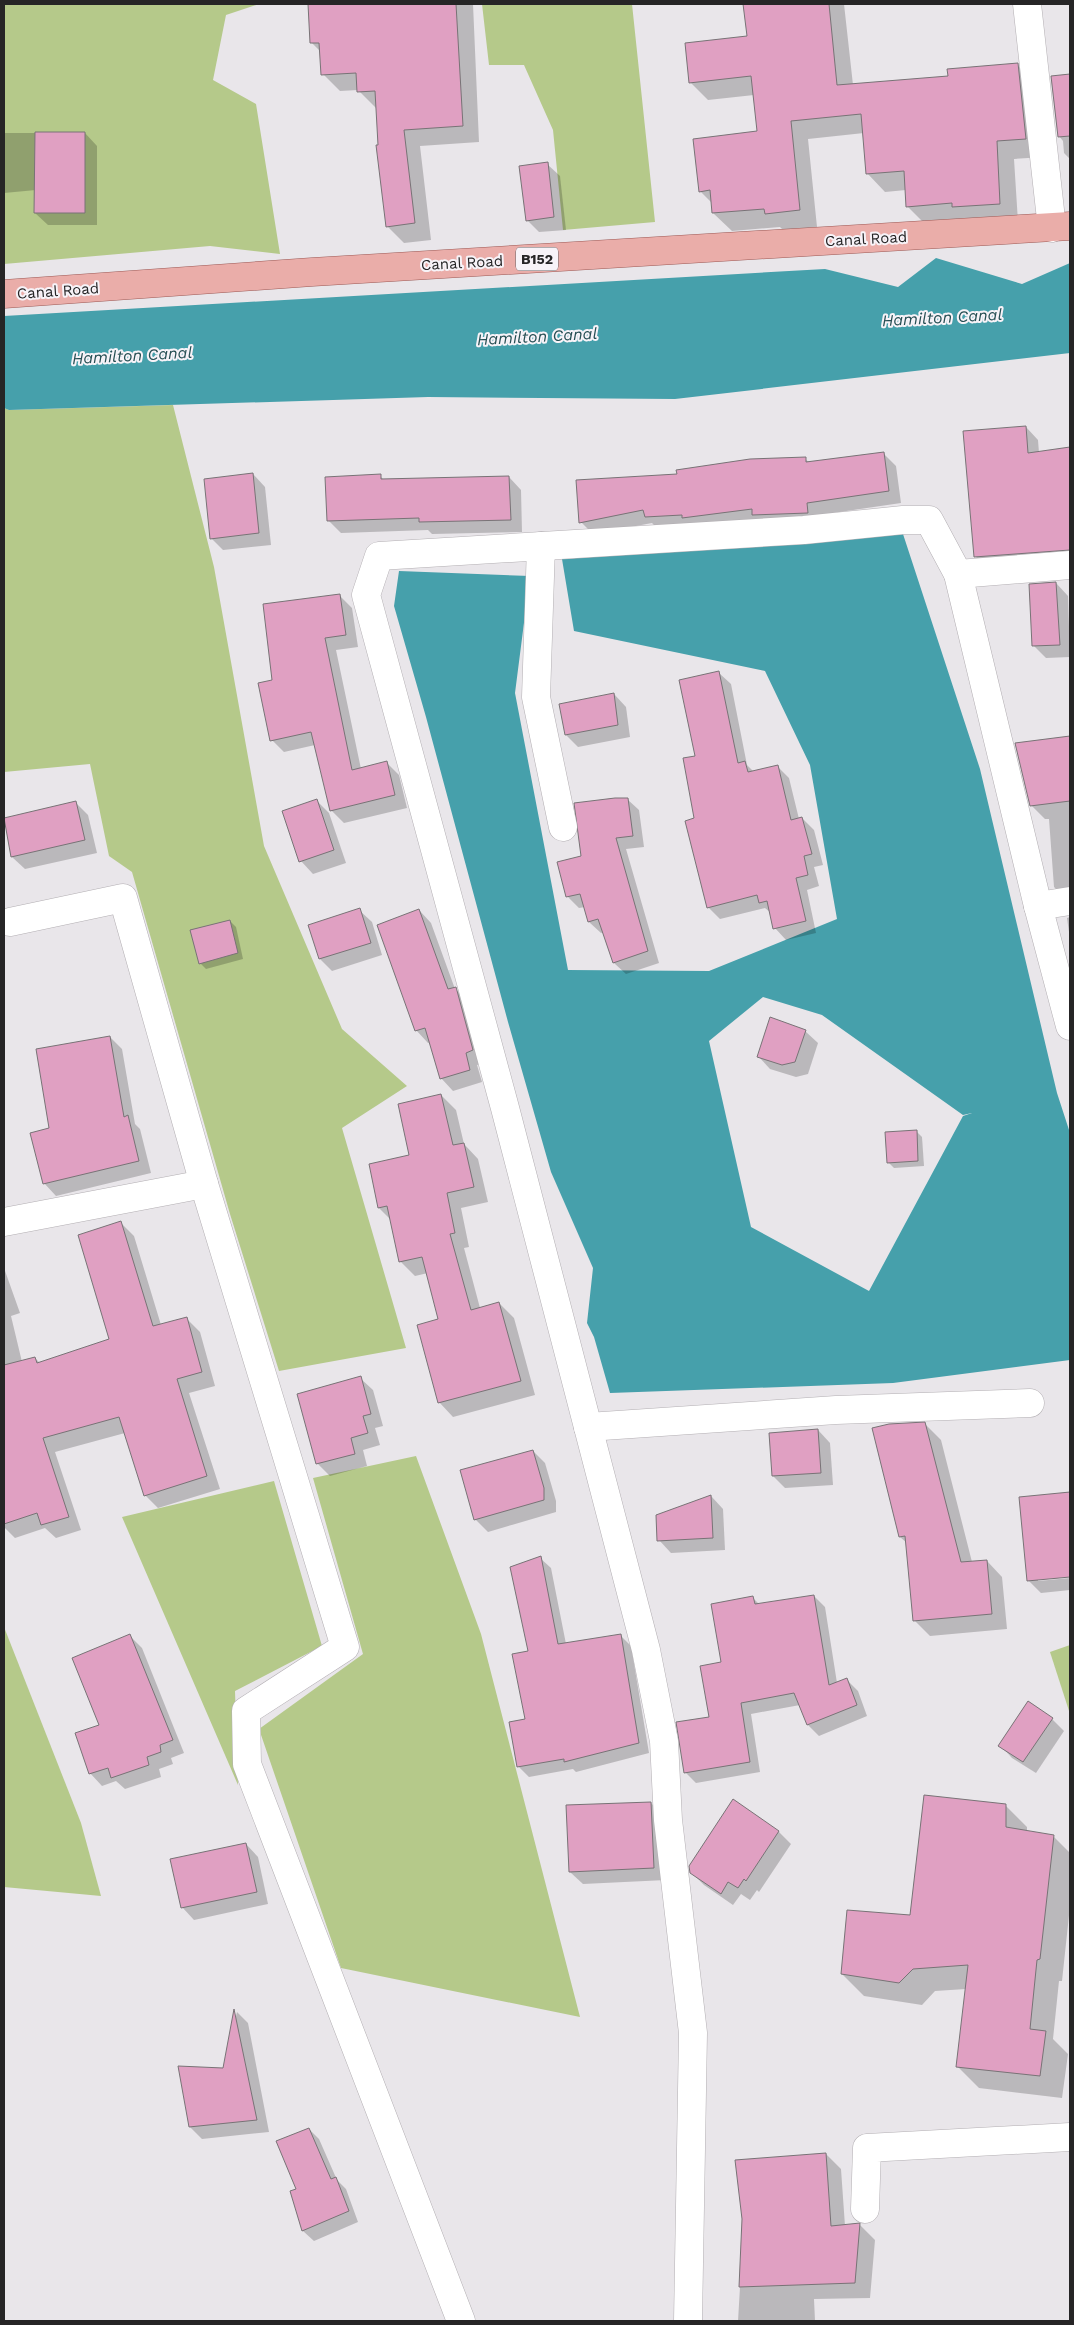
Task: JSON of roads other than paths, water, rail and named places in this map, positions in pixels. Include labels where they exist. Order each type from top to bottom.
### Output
[{"type":"main road","name":"Canal Road","points":[[4,294],[302,273],[1061,227]]},
{"type":"street","points":[[1027,4],[1061,227]]},
{"type":"street","points":[[688,2321],[694,2033],[668,1820],[664,1741],[646,1650],[588,1426],[505,1108],[366,595],[379,556],[804,530],[903,520],[929,520],[958,574],[1038,906],[1070,1026]]},
{"type":"street","points":[[541,546],[536,697],[563,827]]},
{"type":"street","points":[[958,574],[1070,566]]},
{"type":"street","points":[[10,922],[123,898],[204,1184],[345,1647],[246,1711],[247,1764],[461,2321]]},
{"type":"street","points":[[1038,906],[1070,901]]},
{"type":"street","points":[[4,1222],[204,1184]]},
{"type":"street","points":[[588,1426],[836,1410],[1030,1404]]},
{"type":"street","points":[[864,2209],[867,2148],[1070,2137]]},
{"type":"water","name":"Hamilton Canal","points":[[936,258],[1022,284],[1070,263],[1070,353],[675,399],[428,397],[9,410],[4,408],[4,316],[825,269],[898,287]]},
{"type":"water","points":[[903,534],[980,769],[1057,1093],[1070,1133],[1070,1360],[893,1383],[610,1393],[594,1337],[587,1323],[593,1268],[551,1172],[508,1022],[426,717],[394,606],[399,571],[530,576],[515,693],[568,970],[709,971],[837,919],[810,765],[765,671],[574,631],[562,559]],"holes":[[[763,997],[822,1015],[963,1115],[972,1113],[963,1116],[869,1291],[751,1227],[709,1041]]]}]
